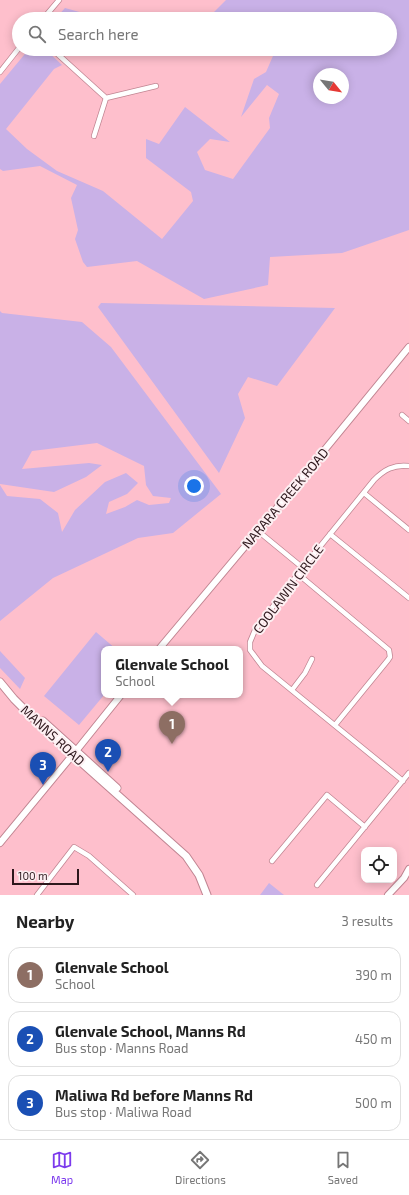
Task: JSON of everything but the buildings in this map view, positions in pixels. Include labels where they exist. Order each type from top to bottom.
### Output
[{"type":"main road","name":"MANNS ROAD","points":[[1,683],[74,753],[111,782],[141,815],[186,856],[199,875],[207,895]]},
{"type":"street","points":[[49,12],[59,0]]},
{"type":"street","points":[[0,72],[13,56]]},
{"type":"street","points":[[60,56],[106,98]]},
{"type":"street","points":[[106,98],[156,86]]},
{"type":"street","points":[[94,136],[106,98]]},
{"type":"street","name":"NARARA CREEK ROAD","points":[[162,646],[408,350]]},
{"type":"street","points":[[402,415],[409,421]]},
{"type":"street","name":"COOLAWIN CIRCLE","points":[[403,781],[262,666],[250,650],[250,642],[255,630],[374,480],[388,469],[395,466],[409,466]]},
{"type":"street","points":[[364,493],[409,530]]},
{"type":"street","points":[[258,531],[303,568]]},
{"type":"street","points":[[330,534],[409,598]]},
{"type":"street","points":[[298,574],[389,650],[390,653],[388,660],[335,725]]},
{"type":"street","points":[[292,690],[305,673],[312,659]]},
{"type":"street","points":[[0,843],[119,698]]},
{"type":"street","points":[[317,885],[409,773]]},
{"type":"street","points":[[272,861],[327,795],[365,827]]},
{"type":"street","points":[[37,895],[74,847],[89,856],[133,895]]},
{"type":"street","points":[[388,895],[404,878],[409,869]]},
{"type":"shaded area","points":[[226,0],[409,0],[409,230],[342,253],[270,257],[268,285],[204,299],[137,261],[87,267],[83,262],[75,239],[78,230],[71,198],[77,185],[40,166],[3,171],[0,169],[0,84],[23,56],[52,56],[62,65],[54,69],[6,129],[27,149],[57,171],[103,191],[162,239],[193,201],[191,192],[146,158],[146,139],[159,144],[185,107],[230,142],[210,139],[197,152],[205,170],[233,179],[270,128],[269,118],[279,94],[267,85],[241,117],[254,79],[266,72],[273,56],[397,56],[397,12],[214,12]]},
{"type":"shaded area","points":[[65,8],[80,12],[61,12]]},
{"type":"shaded area","points":[[101,303],[335,308],[277,386],[248,377],[238,394],[245,418],[219,473],[98,307]]},
{"type":"shaded area","points":[[0,311],[2,313],[82,322],[111,347],[221,494],[173,533],[138,538],[53,578],[0,621],[0,485],[7,496],[40,499],[58,513],[62,532],[75,510],[105,482],[126,473],[138,483],[127,494],[109,502],[106,514],[125,507],[137,500],[149,505],[169,503],[171,498],[153,496],[146,485],[144,466],[97,443],[32,451],[22,469],[89,463],[102,465],[86,477],[54,492],[0,484]]},
{"type":"shaded area","points":[[96,632],[112,646],[101,646],[102,698],[79,725],[44,696]]},
{"type":"shaded area","points":[[0,651],[25,678],[20,689],[0,668]]},
{"type":"shaded area","points":[[269,883],[284,895],[260,895]]},
{"type":"place","name":"Glenvale School","points":[[172,744]]},
{"type":"place","name":"Glenvale School, Manns Rd","points":[[108,772]]},
{"type":"place","name":"Maliwa Rd before Manns Rd","points":[[43,785]]}]
